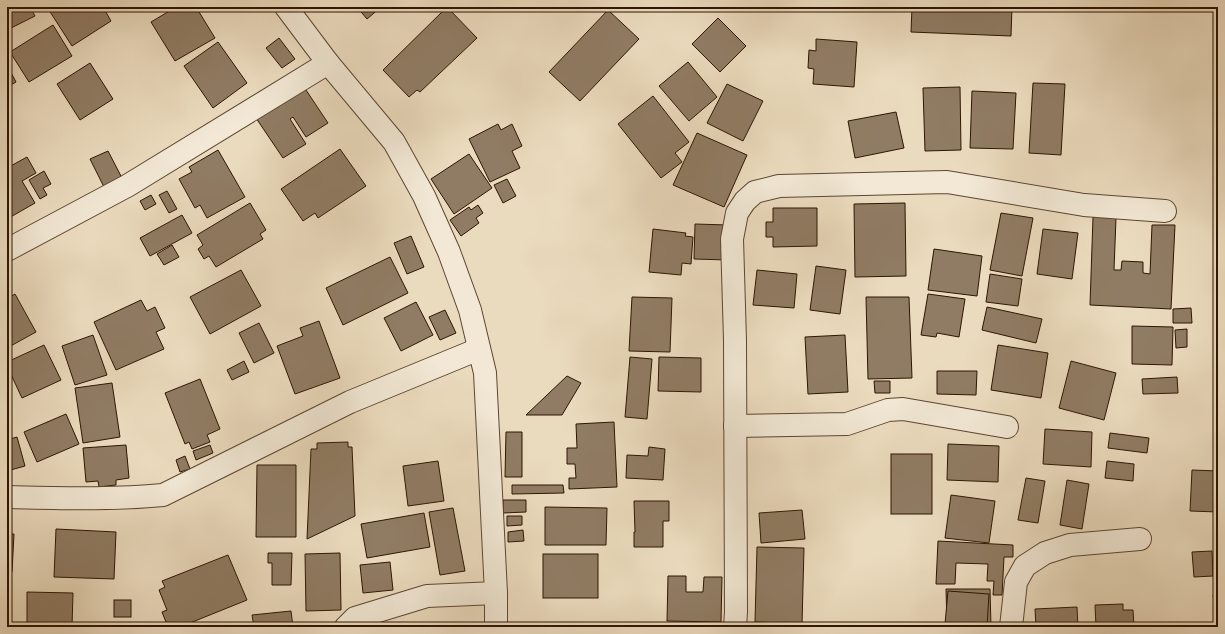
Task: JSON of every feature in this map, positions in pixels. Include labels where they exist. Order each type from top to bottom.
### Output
[{"type":"street","points":[[286,7],[328,63],[394,142],[424,196],[449,252],[470,310],[485,373],[496,593],[496,627]]},
{"type":"street","points":[[7,250],[127,186],[328,63]]},
{"type":"street","points":[[735,627],[736,426],[732,239],[737,213],[745,201],[755,192],[779,186],[947,182],[1084,205],[1164,211]]},
{"type":"street","points":[[7,497],[115,498],[163,495],[350,402],[479,349]]},
{"type":"street","points":[[736,426],[847,424],[888,410],[903,410],[1007,427]]},
{"type":"street","points":[[1011,627],[1016,582],[1025,566],[1045,553],[1070,545],[1140,539]]},
{"type":"street","points":[[346,627],[355,618],[427,596],[496,593]]},
{"type":"building","points":[[7,7],[30,7],[35,16],[7,30]]},
{"type":"building","points":[[47,7],[103,7],[111,21],[72,46]]},
{"type":"building","points":[[176,7],[196,7],[215,38],[175,61],[151,22]]},
{"type":"building","points":[[357,7],[381,7],[367,19]]},
{"type":"building","points":[[447,7],[477,38],[420,92],[417,90],[409,97],[383,70]]},
{"type":"building","points":[[912,7],[1012,7],[1011,36],[911,32]]},
{"type":"building","points":[[608,10],[639,39],[580,101],[549,72]]},
{"type":"building","points":[[718,18],[746,46],[720,72],[692,44]]},
{"type":"building","points":[[53,25],[72,56],[29,82],[10,52]]},
{"type":"building","points":[[279,38],[295,59],[282,68],[266,48]]},
{"type":"building","points":[[816,39],[857,42],[854,87],[813,84],[814,69],[808,68],[809,50],[816,51]]},
{"type":"building","points":[[218,42],[247,83],[213,108],[184,66]]},
{"type":"building","points":[[688,62],[717,97],[689,121],[659,86]]},
{"type":"building","points":[[90,63],[113,99],[80,120],[57,84]]},
{"type":"building","points":[[7,65],[16,82],[7,87]]},
{"type":"building","points":[[1033,83],[1065,84],[1061,155],[1029,153]]},
{"type":"building","points":[[727,84],[763,101],[743,141],[707,123]]},
{"type":"building","points":[[304,87],[328,123],[306,137],[293,117],[290,119],[306,144],[283,158],[256,118]]},
{"type":"building","points":[[960,87],[961,150],[925,151],[923,88]]},
{"type":"building","points":[[972,91],[1016,93],[1013,149],[970,148]]},
{"type":"building","points":[[653,96],[689,142],[675,153],[682,162],[661,178],[618,124]]},
{"type":"building","points":[[896,112],[904,148],[855,158],[848,121]]},
{"type":"building","points":[[498,124],[501,130],[512,124],[522,146],[512,151],[520,168],[490,182],[469,139]]},
{"type":"building","points":[[697,133],[747,155],[724,207],[673,185]]},
{"type":"building","points":[[340,149],[366,186],[318,218],[315,213],[303,221],[281,189]]},
{"type":"building","points":[[218,150],[245,197],[207,218],[200,205],[195,208],[179,179],[192,172],[189,167]]},
{"type":"building","points":[[108,151],[122,178],[104,187],[90,159]]},
{"type":"building","points":[[469,154],[492,188],[454,214],[431,179]]},
{"type":"building","points":[[27,157],[36,173],[22,181],[35,203],[7,219],[7,168]]},
{"type":"building","points":[[44,171],[51,184],[43,188],[47,195],[40,199],[29,180]]},
{"type":"building","points":[[507,179],[516,196],[503,203],[494,185]]},
{"type":"building","points":[[167,191],[177,209],[169,213],[159,195]]},
{"type":"building","points":[[151,195],[156,204],[145,210],[140,201]]},
{"type":"building","points":[[250,203],[266,230],[260,234],[263,239],[216,267],[209,256],[204,259],[198,249],[203,245],[197,235]]},
{"type":"building","points":[[905,203],[906,276],[855,277],[854,204]]},
{"type":"building","points":[[478,205],[483,213],[476,218],[479,223],[461,236],[450,220],[469,207],[471,210]]},
{"type":"building","points":[[773,208],[817,208],[817,246],[773,247],[773,237],[766,237],[766,222],[773,222]]},
{"type":"building","points":[[1001,213],[1033,218],[1022,276],[990,270]]},
{"type":"building","points":[[182,215],[192,233],[150,256],[140,238]]},
{"type":"building","points":[[1093,217],[1116,218],[1114,270],[1121,270],[1122,261],[1143,262],[1143,273],[1150,274],[1152,225],[1175,225],[1171,309],[1090,305]]},
{"type":"building","points":[[695,224],[728,225],[728,260],[694,259]]},
{"type":"building","points":[[653,229],[686,233],[685,236],[693,237],[691,264],[682,263],[681,275],[649,272]]},
{"type":"building","points":[[1043,229],[1078,233],[1072,279],[1037,274]]},
{"type":"building","points":[[411,236],[424,267],[407,274],[394,243]]},
{"type":"building","points":[[172,245],[179,257],[164,265],[157,254]]},
{"type":"building","points":[[934,249],[982,256],[977,296],[928,290]]},
{"type":"building","points":[[390,257],[408,293],[343,325],[326,288]]},
{"type":"building","points":[[816,266],[846,270],[840,314],[810,310]]},
{"type":"building","points":[[241,270],[261,306],[210,334],[190,297]]},
{"type":"building","points":[[757,270],[797,274],[794,308],[753,305]]},
{"type":"building","points":[[990,274],[1022,279],[1018,306],[986,302]]},
{"type":"building","points":[[15,294],[36,332],[7,348],[7,299]]},
{"type":"building","points":[[928,294],[965,299],[959,337],[937,333],[936,337],[921,335]]},
{"type":"building","points":[[632,297],[672,298],[670,352],[629,351]]},
{"type":"building","points":[[866,297],[909,297],[912,378],[868,379]]},
{"type":"building","points":[[141,300],[147,311],[155,307],[165,328],[156,332],[164,349],[116,370],[94,322]]},
{"type":"building","points":[[416,302],[433,335],[401,351],[384,318]]},
{"type":"building","points":[[987,307],[1042,319],[1036,343],[982,330]]},
{"type":"building","points":[[1191,308],[1192,323],[1173,323],[1173,309]]},
{"type":"building","points":[[445,310],[456,333],[440,340],[429,317]]},
{"type":"building","points":[[319,321],[340,378],[295,394],[277,346],[303,336],[300,328]]},
{"type":"building","points":[[259,323],[274,353],[254,363],[239,333]]},
{"type":"building","points":[[1132,326],[1173,327],[1172,365],[1132,364]]},
{"type":"building","points":[[1187,329],[1187,347],[1176,348],[1175,330]]},
{"type":"building","points":[[93,335],[107,375],[75,385],[62,346]]},
{"type":"building","points":[[845,335],[848,392],[808,394],[805,337]]},
{"type":"building","points":[[44,345],[61,380],[22,398],[7,366],[7,362]]},
{"type":"building","points":[[998,345],[1048,353],[1041,398],[991,390]]},
{"type":"building","points":[[630,357],[652,359],[647,419],[625,417]]},
{"type":"building","points":[[659,357],[701,358],[701,392],[658,391]]},
{"type":"building","points":[[244,361],[249,372],[232,380],[227,370]]},
{"type":"building","points":[[1071,361],[1116,373],[1104,420],[1059,408]]},
{"type":"building","points":[[937,371],[977,371],[976,395],[937,394]]},
{"type":"building","points":[[567,376],[581,383],[562,415],[526,415]]},
{"type":"building","points":[[1177,377],[1178,393],[1143,394],[1142,379]]},
{"type":"building","points":[[200,379],[220,429],[207,435],[210,442],[192,449],[189,442],[185,444],[165,393]]},
{"type":"building","points":[[874,381],[890,381],[890,393],[875,393]]},
{"type":"building","points":[[112,383],[120,437],[83,443],[75,388]]},
{"type":"building","points":[[66,414],[79,444],[37,462],[24,432]]},
{"type":"building","points":[[614,422],[617,487],[569,489],[569,478],[576,478],[575,464],[567,464],[567,448],[577,448],[576,424]]},
{"type":"building","points":[[1045,429],[1092,432],[1091,467],[1043,464]]},
{"type":"building","points":[[506,432],[522,432],[522,477],[505,477]]},
{"type":"building","points":[[1110,433],[1149,438],[1147,453],[1108,448]]},
{"type":"building","points":[[17,437],[25,466],[7,471],[7,440]]},
{"type":"building","points":[[348,442],[348,447],[352,447],[355,516],[307,539],[311,449],[317,449],[317,443]]},
{"type":"building","points":[[948,444],[999,446],[998,482],[947,480]]},
{"type":"building","points":[[126,445],[129,478],[116,480],[116,485],[99,487],[98,481],[86,482],[83,448]]},
{"type":"building","points":[[210,445],[213,453],[196,460],[193,451]]},
{"type":"building","points":[[649,447],[665,449],[663,480],[626,478],[627,455],[648,456]]},
{"type":"building","points":[[891,454],[932,454],[932,514],[891,514]]},
{"type":"building","points":[[185,456],[190,469],[180,472],[176,460]]},
{"type":"building","points":[[438,461],[444,501],[408,506],[403,466]]},
{"type":"building","points":[[1107,461],[1134,464],[1133,481],[1105,478]]},
{"type":"building","points":[[257,465],[296,465],[296,537],[256,537]]},
{"type":"building","points":[[1192,470],[1218,471],[1218,512],[1190,511]]},
{"type":"building","points":[[1026,478],[1045,481],[1038,523],[1018,520]]},
{"type":"building","points":[[1067,480],[1089,484],[1082,529],[1060,525]]},
{"type":"building","points":[[512,485],[563,485],[564,493],[512,494]]},
{"type":"building","points":[[951,495],[995,501],[989,543],[945,538]]},
{"type":"building","points":[[503,500],[526,500],[526,512],[503,513]]},
{"type":"building","points":[[634,501],[669,501],[669,521],[663,521],[663,547],[634,547]]},
{"type":"building","points":[[545,507],[607,508],[606,545],[545,545]]},
{"type":"building","points":[[453,508],[465,571],[440,575],[429,512]]},
{"type":"building","points":[[802,510],[805,539],[761,543],[759,513]]},
{"type":"building","points":[[424,513],[430,547],[367,558],[361,524]]},
{"type":"building","points":[[507,516],[522,516],[522,525],[507,526]]},
{"type":"building","points":[[56,529],[116,532],[114,579],[54,577]]},
{"type":"building","points":[[523,530],[524,541],[508,542],[508,532]]},
{"type":"building","points":[[7,534],[14,534],[12,572],[7,571]]},
{"type":"building","points":[[938,541],[1013,545],[1013,557],[1004,557],[1002,595],[993,595],[994,581],[987,581],[988,564],[956,563],[955,584],[936,584]]},
{"type":"building","points":[[1215,544],[1218,544],[1218,575],[1216,575]]},
{"type":"building","points":[[757,547],[804,548],[802,624],[755,622]]},
{"type":"building","points":[[1212,551],[1213,576],[1194,577],[1192,552]]},
{"type":"building","points":[[268,553],[292,553],[291,585],[272,585],[272,563],[268,563]]},
{"type":"building","points":[[340,553],[341,610],[306,611],[305,554]]},
{"type":"building","points":[[543,554],[598,554],[598,598],[543,598]]},
{"type":"building","points":[[228,555],[247,600],[180,627],[168,627],[162,612],[167,610],[159,590],[165,587],[162,581]]},
{"type":"building","points":[[390,562],[393,590],[363,593],[360,565]]},
{"type":"building","points":[[668,576],[686,576],[686,592],[703,592],[704,577],[722,577],[721,622],[667,621]]},
{"type":"building","points":[[946,589],[990,589],[991,627],[947,627]]},
{"type":"building","points":[[948,591],[989,594],[987,627],[945,624]]},
{"type":"building","points":[[27,592],[73,593],[72,627],[27,627]]},
{"type":"building","points":[[1218,594],[1218,626],[1213,595]]},
{"type":"building","points":[[114,600],[131,600],[131,617],[114,617]]},
{"type":"building","points":[[1123,604],[1123,610],[1133,610],[1134,627],[1096,627],[1095,605]]},
{"type":"building","points":[[1077,607],[1078,627],[1036,627],[1035,609]]},
{"type":"building","points":[[291,611],[293,627],[254,627],[252,615]]}]
